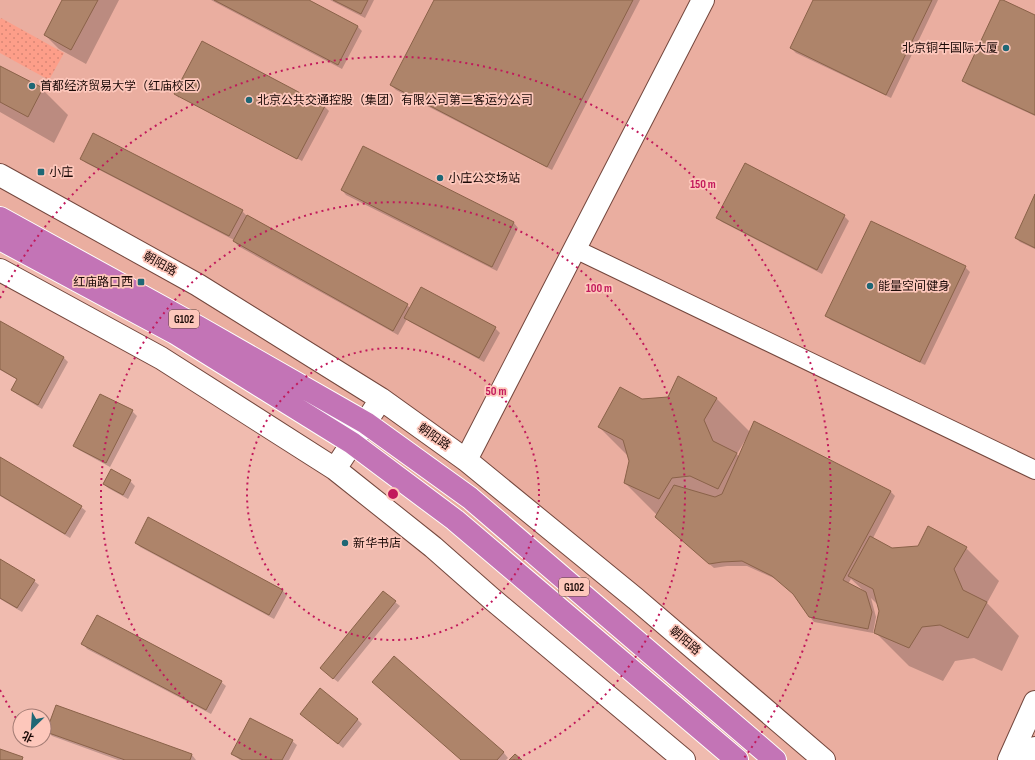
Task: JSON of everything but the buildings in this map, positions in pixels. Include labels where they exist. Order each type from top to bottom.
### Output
[{"type":"highway","name":"G102","points":[[0,218],[366,422],[470,498],[775,760]]},
{"type":"highway","name":"G102","points":[[0,239],[175,333],[352,443],[455,520],[737,760]]},
{"type":"street","points":[[466,460],[703,0]]},
{"type":"street","name":"朝阳路","points":[[0,175],[198,285],[381,400],[466,460],[636,599],[824,760]]},
{"type":"street","points":[[575,249],[1035,470]]},
{"type":"street","points":[[0,270],[160,358],[335,469],[434,547],[492,599],[684,760]]},
{"type":"street","points":[[335,469],[381,400]]},
{"type":"street","points":[[1009,760],[1035,702]]},
{"type":"street","points":[[1030,760],[1035,748]]},
{"type":"shaded area","points":[[0,0],[1035,0],[1035,760],[741,760],[435,492],[0,237]]},
{"type":"shaded area","points":[[1,18],[64,53],[49,80],[0,53]]},
{"type":"place","name":"北京铜牛国际大厦","points":[[1006,48]]},
{"type":"place","name":"首都经济贸易大学（红庙校区）","points":[[32,86]]},
{"type":"place","name":"北京公共交通控股（集团）有限公司第二客运分公司","points":[[249,100]]},
{"type":"place","name":"小庄","points":[[41,172]]},
{"type":"place","name":"小庄公交场站","points":[[440,178]]},
{"type":"place","name":"红庙路口西","points":[[141,282]]},
{"type":"place","name":"能量空间健身","points":[[870,286]]},
{"type":"place","name":"新华书店","points":[[345,543]]}]
